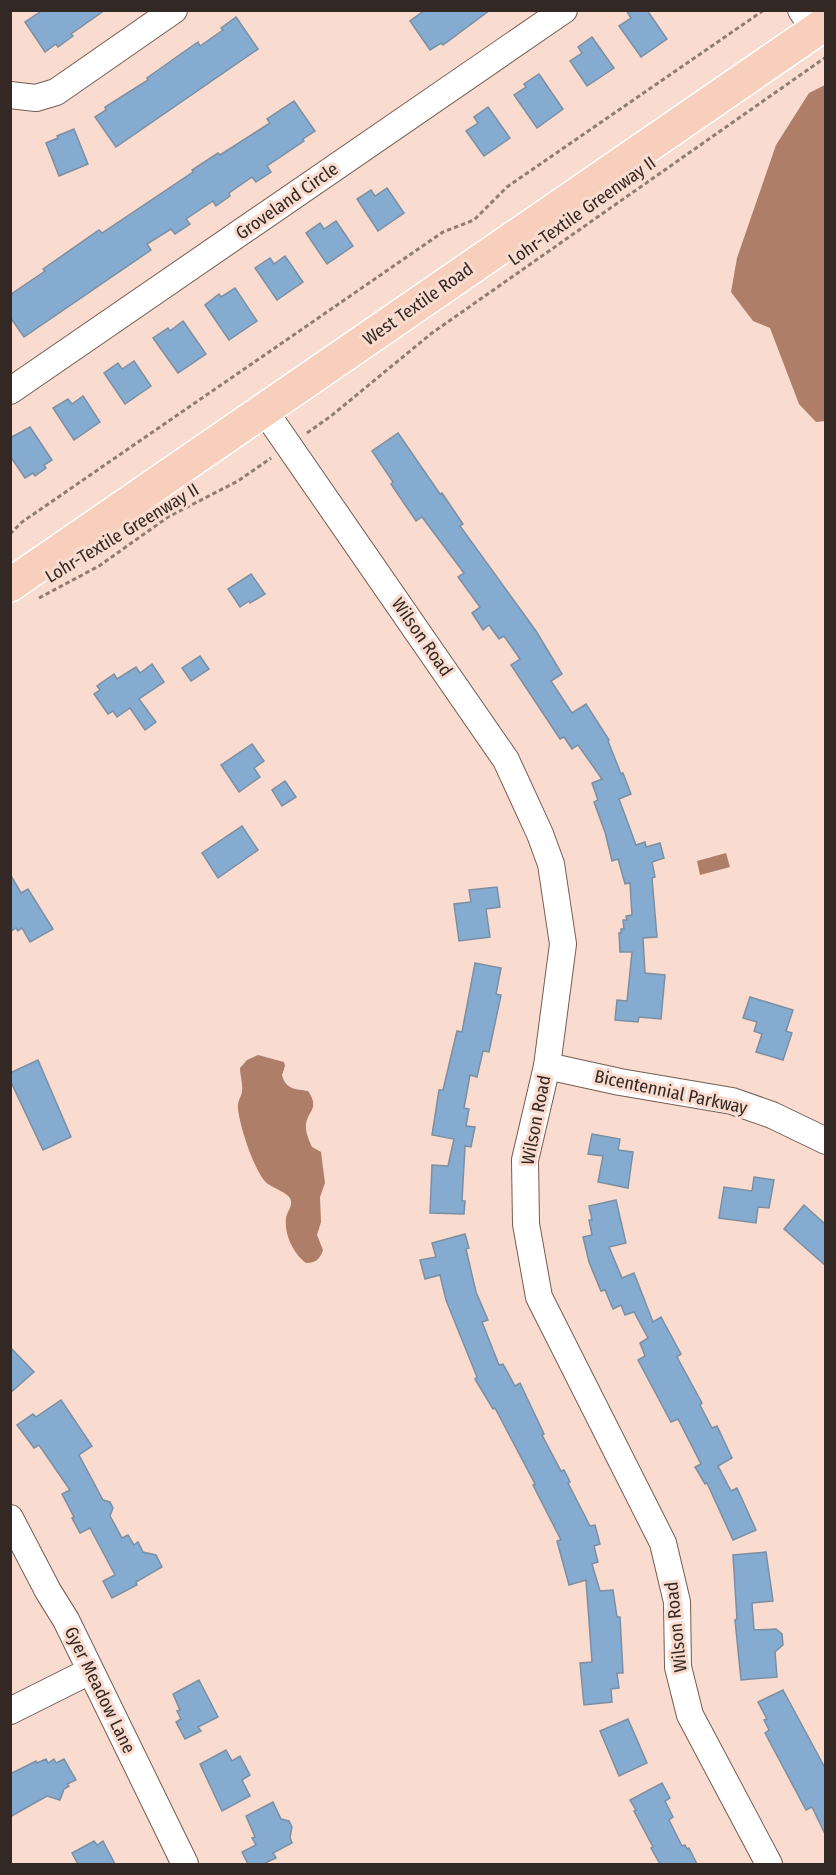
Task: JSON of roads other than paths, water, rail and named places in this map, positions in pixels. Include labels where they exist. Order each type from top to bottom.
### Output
[{"type":"main road","name":"West Textile Road","points":[[23,592],[264,410],[817,30]]},
{"type":"street","points":[[10,95],[36,98],[56,92],[174,10]]},
{"type":"street","name":"Groveland Circle","points":[[10,391],[564,10]]},
{"type":"street","name":"Wilson Road","points":[[264,410],[506,760],[540,834],[550,864],[563,944],[547,1066],[525,1160],[526,1224],[539,1297],[663,1544],[677,1602],[678,1666],[690,1715],[769,1864]]},
{"type":"street","name":"Bicentennial Parkway","points":[[547,1066],[620,1082],[732,1101],[772,1115],[825,1141]]},
{"type":"street","name":"Gyer Meadow Lane","points":[[10,1518],[48,1591],[66,1620],[185,1864]]},
{"type":"street","points":[[10,1712],[90,1671]]}]
